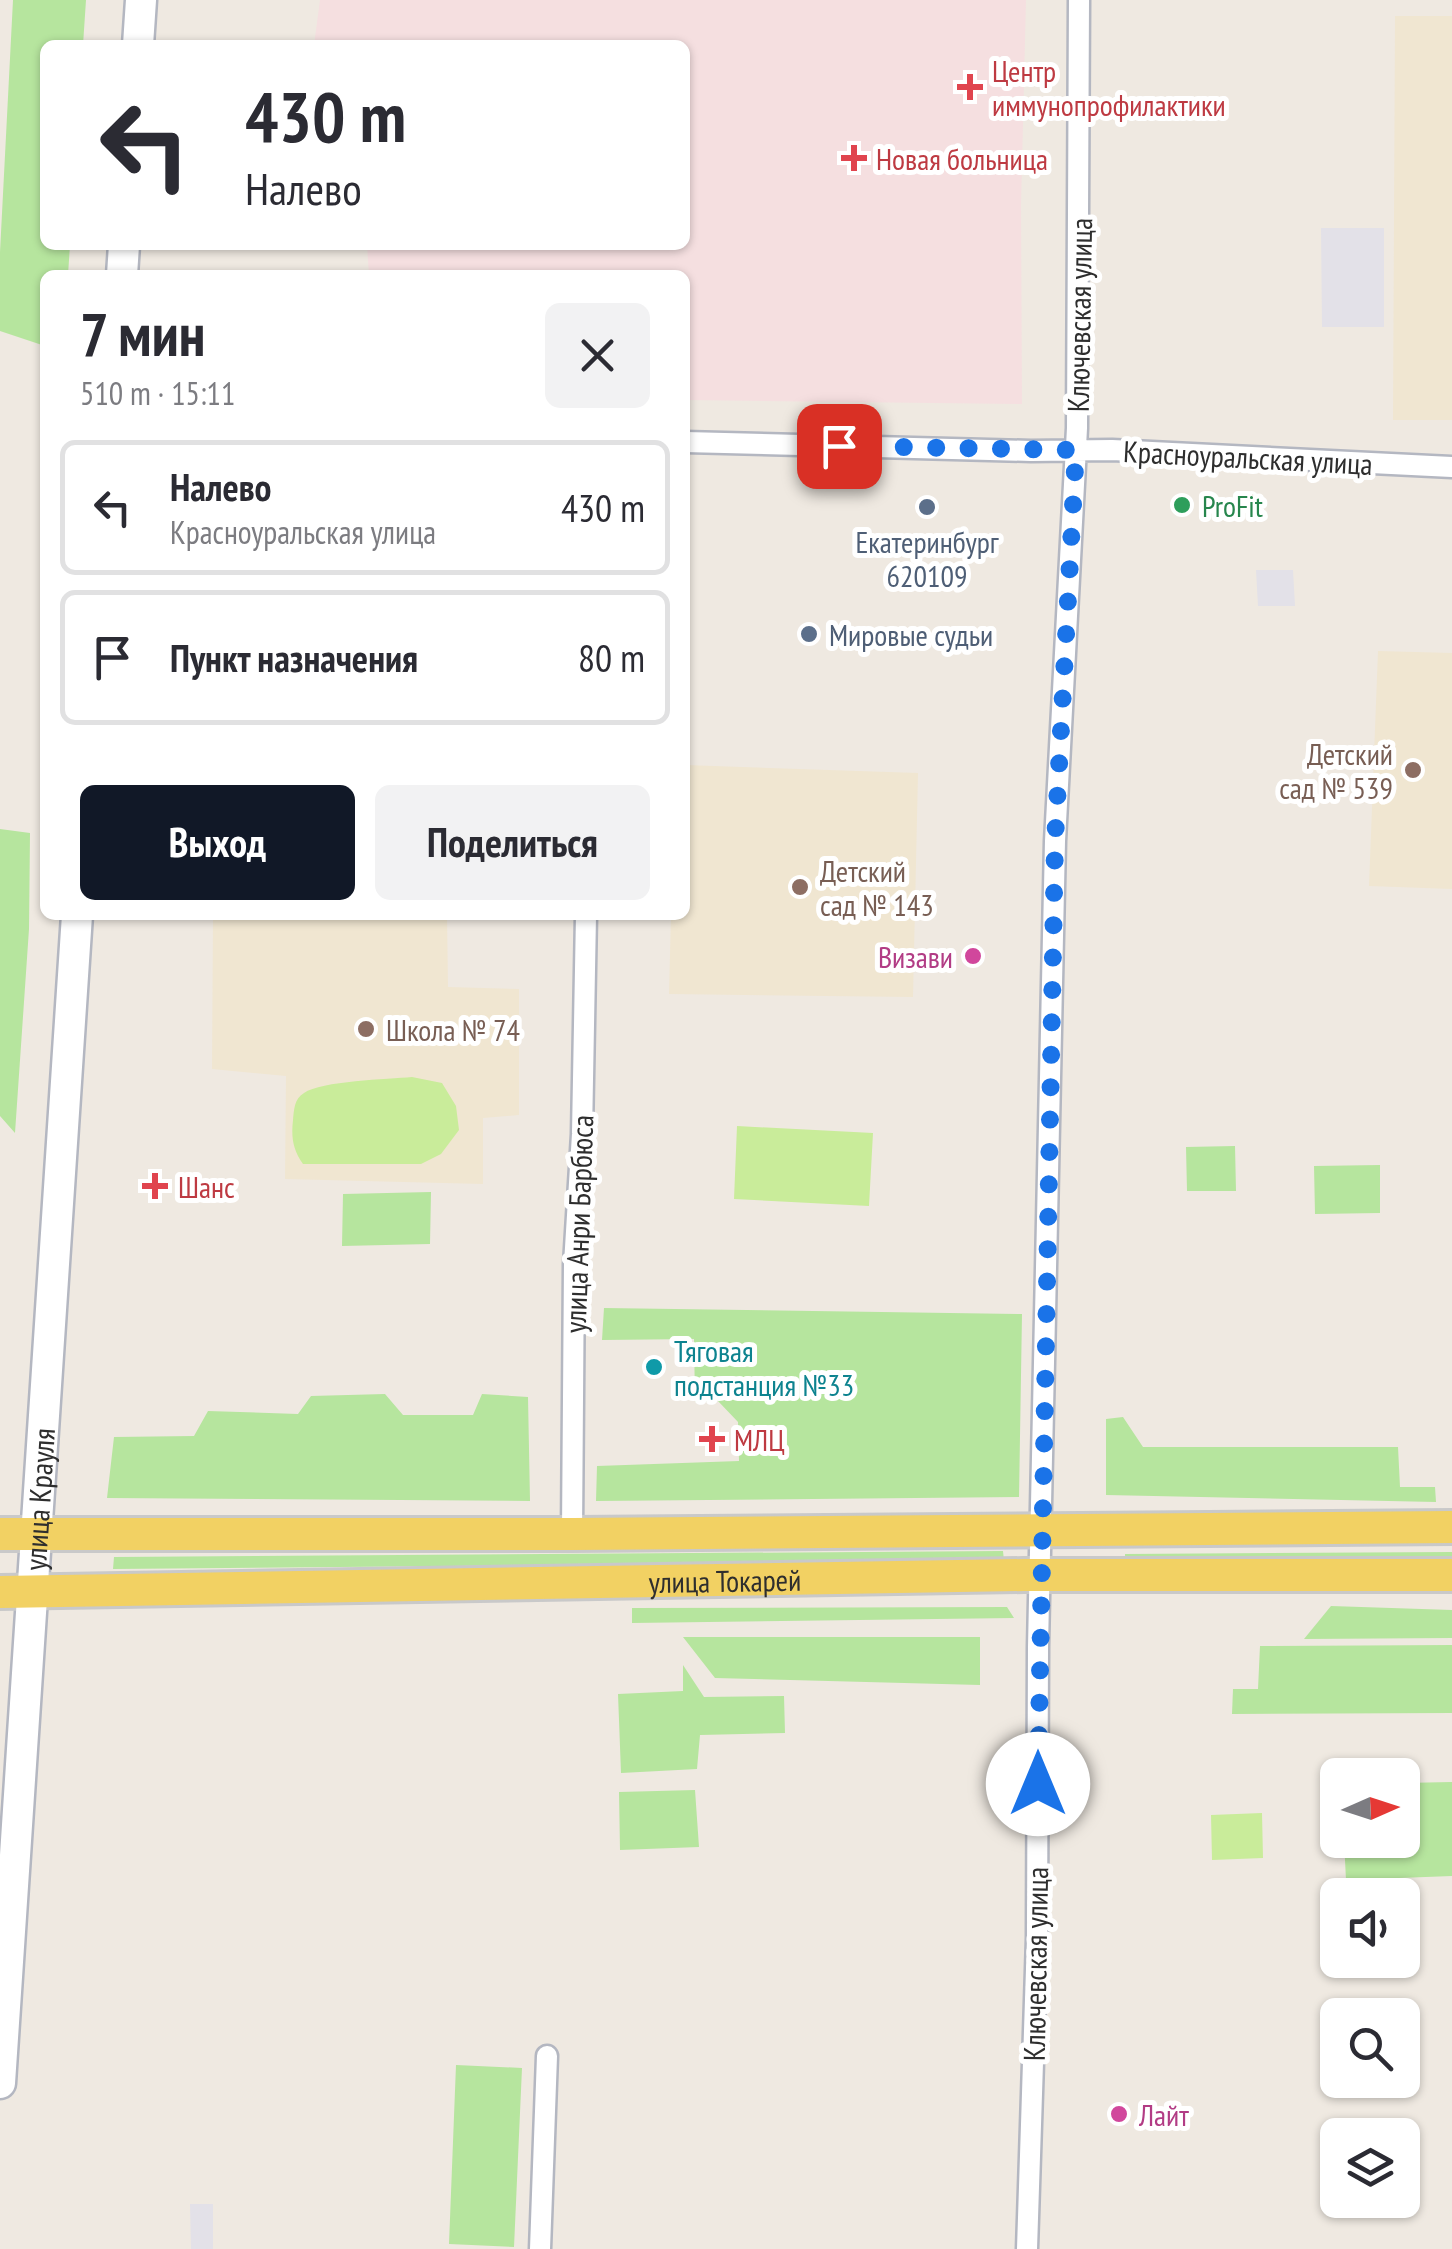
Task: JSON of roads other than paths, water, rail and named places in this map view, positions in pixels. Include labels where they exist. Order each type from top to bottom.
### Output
[{"type":"main road","points":[[138,40],[141,0]]},
{"type":"main road","name":"улица Крауля","points":[[0,2083],[15,1592],[34,1534],[77,920]]},
{"type":"main road","name":"улица Токарей","points":[[0,1534],[1452,1527]]},
{"type":"main road","name":"улица Токарей","points":[[15,1592],[1040,1575],[1452,1576]]},
{"type":"street","name":"Ключевская улица","points":[[1026,2249],[1036,1951],[1055,841],[1076,450],[1079,0]]},
{"type":"street","name":"Красноуральская улица","points":[[690,442],[1076,450],[1452,467]]},
{"type":"street","name":"улица Анри Барбюса","points":[[572,1534],[574,1264],[582,1134],[586,920]]},
{"type":"street","points":[[540,2249],[548,2056]]},
{"type":"place","name":"Центр иммунопрофилактики","points":[[970,87]]},
{"type":"place","name":"Новая больница","points":[[854,158]]},
{"type":"place","name":"ProFit","points":[[1182,505]]},
{"type":"place","name":"Екатеринбург 620109","points":[[927,507]]},
{"type":"place","name":"Мировые судьи","points":[[809,634]]},
{"type":"place","name":"Детский сад № 539","points":[[1413,770]]},
{"type":"place","name":"Детский сад № 143","points":[[800,887]]},
{"type":"place","name":"Визави","points":[[973,956]]},
{"type":"place","name":"Школа № 74","points":[[366,1029]]},
{"type":"place","name":"Шанс","points":[[155,1186]]},
{"type":"place","name":"Тяговая подстанция №33","points":[[654,1367]]},
{"type":"place","name":"МЛЦ","points":[[712,1439]]},
{"type":"place","name":"Лайт","points":[[1119,2114]]}]
